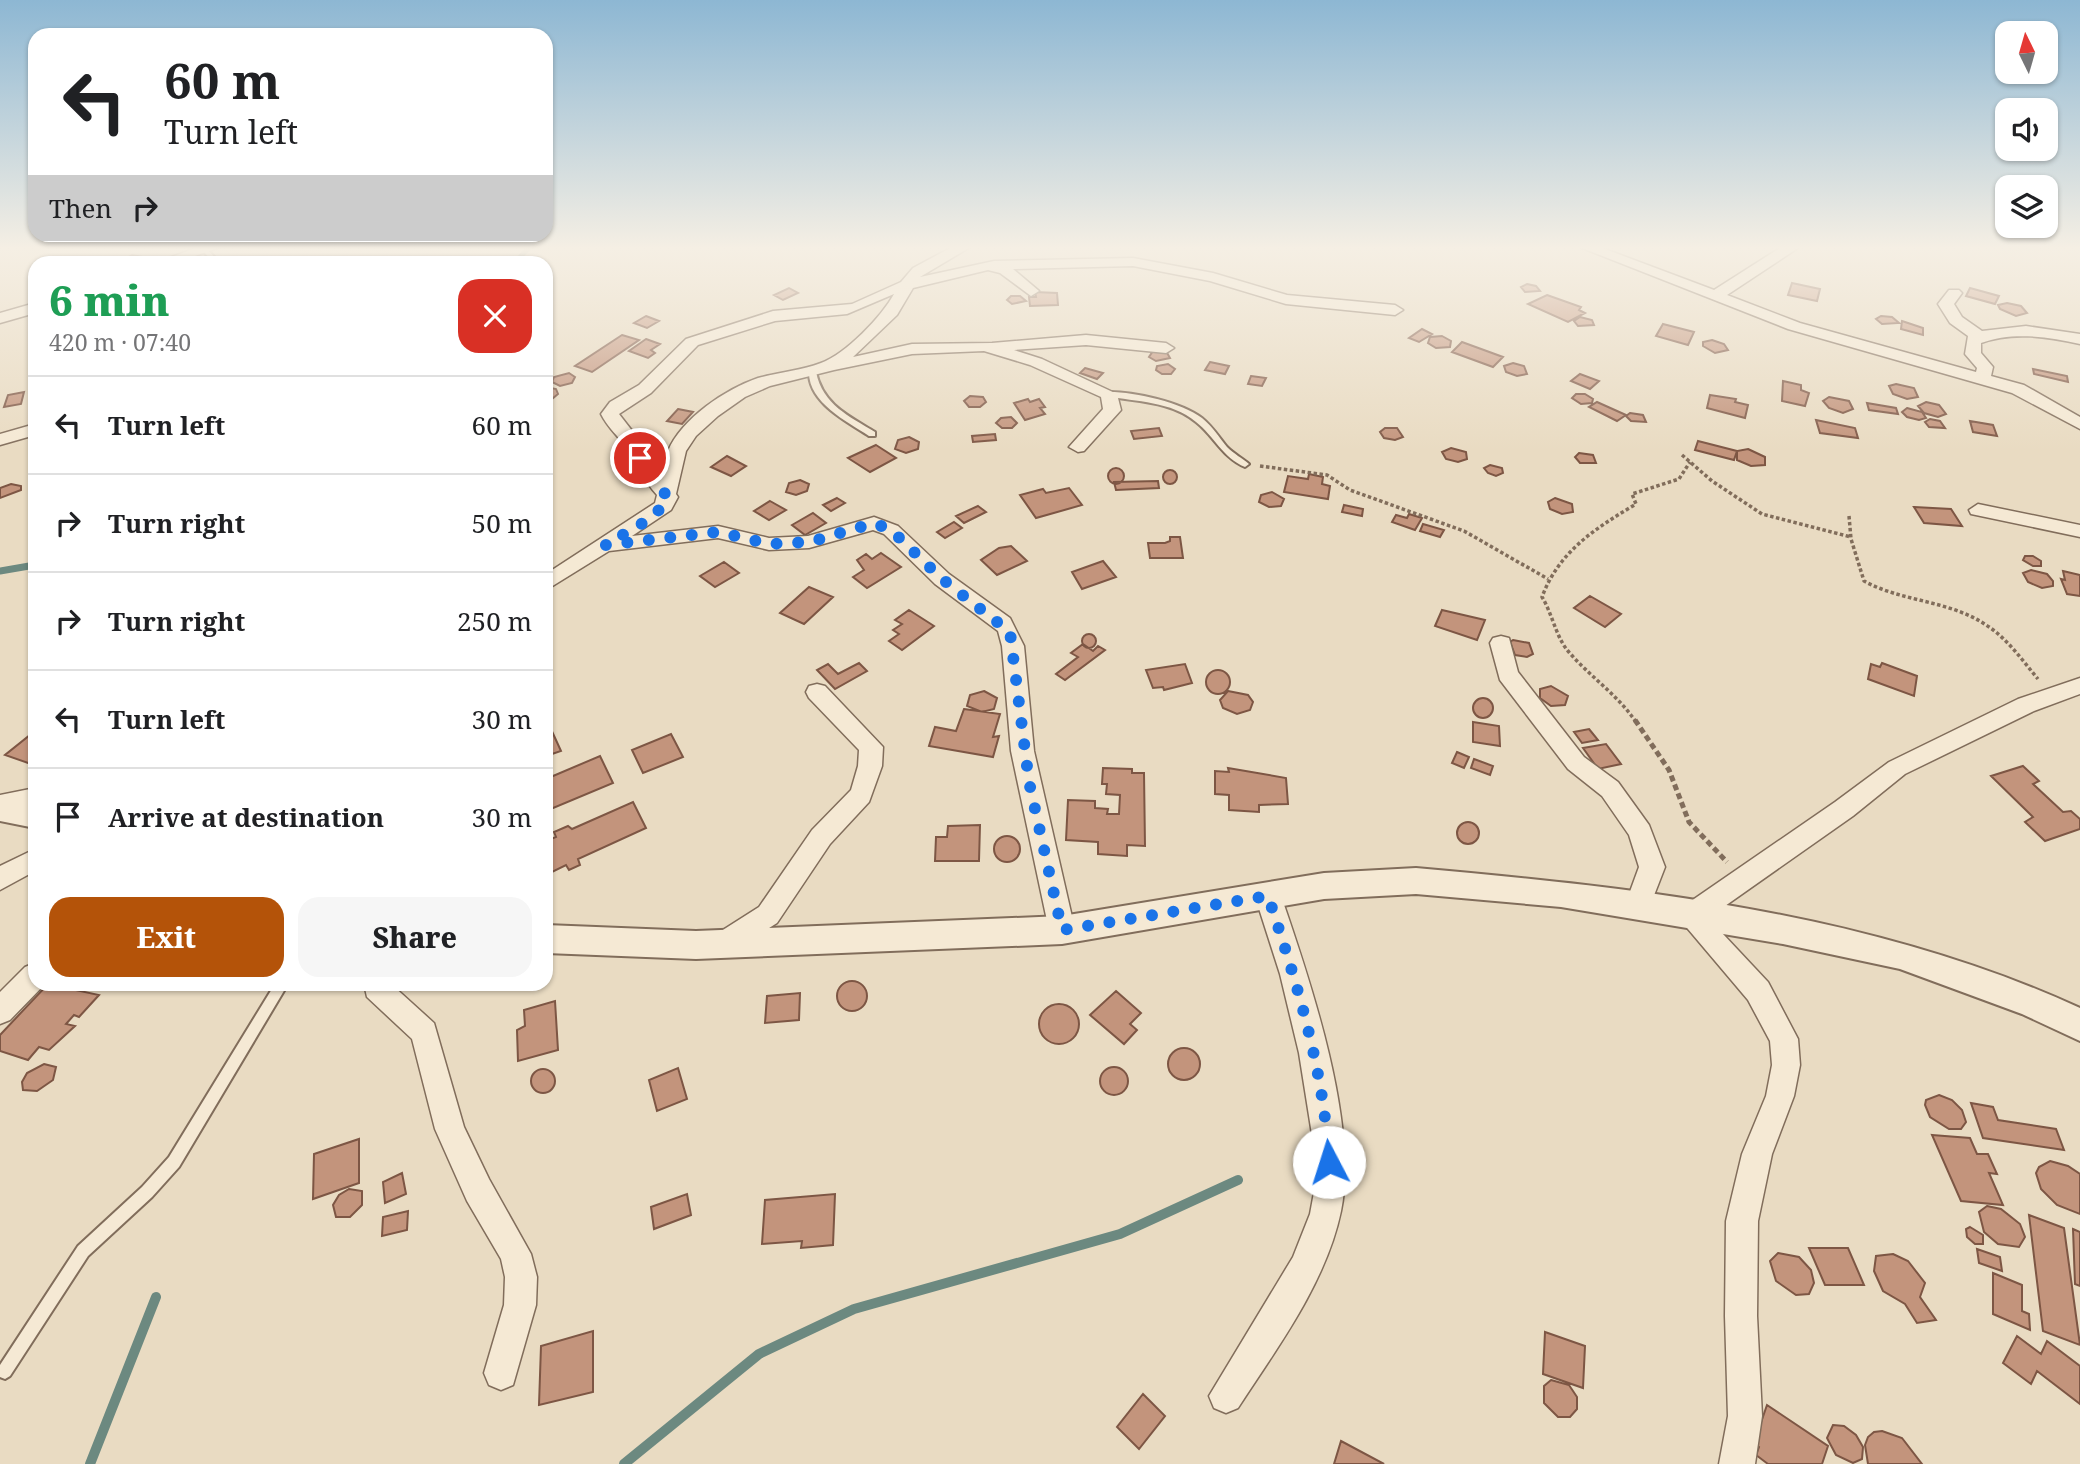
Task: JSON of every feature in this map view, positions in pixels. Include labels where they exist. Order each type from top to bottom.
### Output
[{"type":"street","points":[[668,497],[649,475],[631,441],[616,426],[610,414],[616,406],[645,389],[692,342],[773,316],[789,314]]},
{"type":"street","points":[[819,369],[843,358],[890,314]]},
{"type":"street","points":[[1765,314],[1854,345],[1983,377],[2038,398],[2080,424]]},
{"type":"street","points":[[1952,314],[1979,337]]},
{"type":"street","points":[[1983,377],[1985,367],[1973,354],[1973,340],[1979,337],[1989,333],[2013,331],[2080,338]]},
{"type":"street","points":[[553,578],[664,506],[677,451],[689,433],[739,393],[764,382],[912,349],[952,345],[992,347],[1086,340],[1166,348]]},
{"type":"street","points":[[992,347],[1109,394],[1113,402],[1112,410],[1078,447]]},
{"type":"street","points":[[0,440],[28,431]]},
{"type":"street","points":[[1978,510],[2080,531]]},
{"type":"street","points":[[605,545],[718,532],[769,544],[810,542],[874,523],[891,530],[942,579],[1003,623],[1013,642],[1015,692],[1029,782],[1062,930]]},
{"type":"street","points":[[1501,643],[1508,674],[1576,763],[1610,789],[1640,832],[1653,867],[1637,908]]},
{"type":"street","points":[[1690,916],[1897,768],[2026,705],[2080,686]]},
{"type":"street","points":[[724,943],[768,915],[821,837],[861,795],[870,766],[870,747],[817,692]]},
{"type":"street","points":[[0,807],[28,799]]},
{"type":"street","points":[[0,807],[28,814]]},
{"type":"street","points":[[0,879],[28,863]]},
{"type":"street","points":[[553,939],[724,943],[1062,930],[1324,886],[1416,881],[1561,894],[1783,930],[1900,955],[2033,1003],[2080,1025]]},
{"type":"street","points":[[1226,1396],[1292,1293],[1317,1236],[1330,1187],[1328,1138],[1315,1055],[1296,978],[1268,896]]},
{"type":"street","points":[[1690,916],[1758,991],[1784,1039],[1786,1065],[1780,1096],[1756,1154],[1742,1221],[1741,1316],[1745,1416],[1737,1464]]},
{"type":"street","points":[[0,1011],[28,982]]},
{"type":"street","points":[[380,991],[424,1032],[450,1129],[478,1190],[515,1254],[522,1277],[520,1305],[501,1373]]},
{"type":"lane","points":[[819,369],[816,392],[826,403],[872,434]]},
{"type":"lane","points":[[1109,394],[1186,411],[1200,421],[1224,451],[1245,464]]},
{"type":"lane","points":[[5,1371],[83,1251],[147,1192],[174,1162],[278,991]]},
{"type":"path","points":[[1682,455],[1712,481],[1762,514],[1852,537]]},
{"type":"path","points":[[1690,462],[1679,479],[1632,494],[1636,504],[1599,524],[1553,569],[1542,597],[1553,614],[1566,649],[1625,706],[1669,769],[1689,822],[1744,878]]},
{"type":"path","points":[[1245,464],[1327,475],[1350,490],[1464,531],[1548,579]]},
{"type":"path","points":[[1849,516],[1855,544],[1853,552],[1864,581],[1900,597],[1976,619],[1998,635],[2053,695]]},
{"type":"building","points":[[1551,314],[1583,314],[1568,322]]},
{"type":"building","points":[[646,316],[659,321],[647,328],[634,323]]},
{"type":"building","points":[[1881,316],[1892,317],[1899,323],[1882,324],[1876,319]]},
{"type":"building","points":[[1580,317],[1592,320],[1594,325],[1578,326],[1574,321]]},
{"type":"building","points":[[1902,321],[1923,328],[1923,335],[1901,329]]},
{"type":"building","points":[[1663,324],[1694,332],[1688,345],[1656,336]]},
{"type":"building","points":[[1422,329],[1432,334],[1419,342],[1409,338]]},
{"type":"building","points":[[622,335],[639,340],[592,372],[575,366]]},
{"type":"building","points":[[1442,336],[1451,341],[1450,347],[1436,348],[1428,343],[1430,337]]},
{"type":"building","points":[[646,339],[660,344],[651,350],[655,353],[648,358],[629,351]]},
{"type":"building","points":[[1712,340],[1724,344],[1728,350],[1715,353],[1703,346],[1703,342]]},
{"type":"building","points":[[1462,342],[1503,357],[1493,367],[1452,352]]},
{"type":"building","points":[[1153,351],[1166,351],[1170,358],[1156,361],[1149,357]]},
{"type":"building","points":[[1210,362],[1229,366],[1225,374],[1205,370]]},
{"type":"building","points":[[1513,363],[1524,366],[1527,374],[1517,376],[1506,372],[1504,366]]},
{"type":"building","points":[[1168,364],[1175,369],[1171,374],[1162,374],[1156,370],[1157,366]]},
{"type":"building","points":[[1085,368],[1103,373],[1097,379],[1080,373]]},
{"type":"building","points":[[2033,369],[2067,376],[2068,382],[2034,374]]},
{"type":"building","points":[[569,373],[575,377],[572,383],[560,386],[553,382],[554,377]]},
{"type":"building","points":[[1580,374],[1599,381],[1590,389],[1571,381]]},
{"type":"building","points":[[1251,376],[1266,378],[1262,386],[1248,384]]},
{"type":"building","points":[[1783,381],[1801,385],[1801,390],[1809,393],[1805,406],[1782,401]]},
{"type":"building","points":[[1896,384],[1914,388],[1918,397],[1907,399],[1893,394],[1889,386]]},
{"type":"building","points":[[553,388],[556,389],[558,394],[553,398]]},
{"type":"building","points":[[24,392],[21,404],[4,407],[8,395]]},
{"type":"building","points":[[1576,394],[1585,394],[1593,399],[1592,403],[1581,404],[1572,398]]},
{"type":"building","points":[[1710,395],[1736,399],[1735,402],[1748,405],[1745,418],[1707,408]]},
{"type":"building","points":[[970,396],[983,397],[986,402],[980,407],[969,407],[964,401]]},
{"type":"building","points":[[1829,397],[1849,401],[1853,409],[1843,413],[1829,408],[1823,401]]},
{"type":"building","points":[[1028,399],[1030,402],[1039,399],[1045,407],[1040,408],[1045,414],[1025,420],[1014,403]]},
{"type":"building","points":[[1597,402],[1626,415],[1617,421],[1589,407]]},
{"type":"building","points":[[1926,402],[1939,405],[1946,414],[1938,417],[1924,413],[1918,406]]},
{"type":"building","points":[[1867,403],[1896,408],[1898,414],[1869,410]]},
{"type":"building","points":[[1907,408],[1922,412],[1926,418],[1919,420],[1907,417],[1902,412]]},
{"type":"building","points":[[678,409],[693,412],[682,424],[667,421]]},
{"type":"building","points":[[1630,413],[1643,415],[1646,422],[1631,421],[1626,416]]},
{"type":"building","points":[[1011,417],[1017,423],[1012,428],[1002,428],[996,423],[1001,418]]},
{"type":"building","points":[[1930,419],[1940,421],[1945,428],[1929,427],[1925,422]]},
{"type":"building","points":[[1816,420],[1855,428],[1858,438],[1820,433]]},
{"type":"building","points":[[1970,421],[1993,425],[1997,436],[1973,432]]},
{"type":"building","points":[[1159,428],[1162,436],[1134,439],[1131,431]]},
{"type":"building","points":[[1385,428],[1397,428],[1403,437],[1395,440],[1384,438],[1380,432]]},
{"type":"building","points":[[995,434],[996,440],[973,442],[972,436]]},
{"type":"building","points":[[909,437],[919,442],[918,449],[906,453],[895,449],[898,440]]},
{"type":"building","points":[[1698,441],[1737,451],[1734,460],[1695,450]]},
{"type":"building","points":[[876,445],[896,458],[870,472],[848,458]]},
{"type":"building","points":[[1451,448],[1466,452],[1467,459],[1458,462],[1446,459],[1442,452]]},
{"type":"building","points":[[1748,449],[1765,457],[1765,465],[1751,466],[1737,460],[1737,451]]},
{"type":"building","points":[[1579,453],[1593,455],[1596,463],[1580,463],[1575,457]]},
{"type":"building","points":[[727,456],[746,466],[731,476],[711,467]]},
{"type":"building","points":[[1490,465],[1502,468],[1503,473],[1496,476],[1488,473],[1484,468]]},
{"type":"building","points":[[1116,468],[1124,476],[1116,484],[1108,476]]},
{"type":"building","points":[[1167,470],[1173,470],[1177,477],[1173,484],[1167,484],[1163,480],[1163,474]]},
{"type":"building","points":[[1309,474],[1323,477],[1322,484],[1330,486],[1328,499],[1284,492],[1288,476],[1308,479]]},
{"type":"building","points":[[800,480],[809,484],[807,491],[796,495],[786,492],[789,483]]},
{"type":"building","points":[[1158,481],[1159,488],[1116,490],[1114,482]]},
{"type":"building","points":[[11,484],[21,486],[21,490],[0,498],[0,488]]},
{"type":"building","points":[[1069,488],[1082,505],[1036,518],[1020,495],[1043,489],[1046,493]]},
{"type":"building","points":[[1272,492],[1284,499],[1281,506],[1269,507],[1259,502],[1261,495]]},
{"type":"building","points":[[837,498],[845,503],[831,511],[823,505]]},
{"type":"building","points":[[1555,498],[1572,504],[1573,512],[1562,514],[1550,509],[1548,502]]},
{"type":"building","points":[[770,501],[786,510],[769,520],[754,511]]},
{"type":"building","points":[[1344,505],[1363,509],[1362,516],[1342,512]]},
{"type":"building","points":[[978,506],[986,512],[964,523],[956,516]]},
{"type":"building","points":[[1914,507],[1951,509],[1962,526],[1924,523]]},
{"type":"building","points":[[813,513],[826,523],[805,535],[792,525]]},
{"type":"building","points":[[1409,514],[1422,518],[1415,530],[1392,522],[1396,515],[1407,518]]},
{"type":"building","points":[[954,522],[962,528],[945,538],[937,532]]},
{"type":"building","points":[[1423,524],[1444,530],[1440,537],[1420,531]]},
{"type":"building","points":[[1170,537],[1180,537],[1183,558],[1150,558],[1148,543],[1165,543],[1170,541]]},
{"type":"building","points":[[1011,546],[1027,561],[997,575],[981,560],[999,548]]},
{"type":"building","points":[[881,553],[901,567],[867,588],[853,577],[864,570],[857,560],[866,554],[872,559]]},
{"type":"building","points":[[2025,556],[2033,556],[2041,561],[2041,566],[2033,566],[2023,560]]},
{"type":"building","points":[[1103,561],[1116,577],[1082,589],[1072,572]]},
{"type":"building","points":[[724,562],[739,573],[715,587],[700,576]]},
{"type":"building","points":[[2031,570],[2047,574],[2053,581],[2053,586],[2042,588],[2028,582],[2023,573]]},
{"type":"building","points":[[2063,571],[2080,575],[2080,596],[2067,594],[2061,579],[2065,580]]},
{"type":"building","points":[[809,587],[833,597],[804,624],[780,613]]},
{"type":"building","points":[[1590,596],[1621,614],[1605,627],[1574,608]]},
{"type":"building","points":[[909,610],[934,626],[902,650],[889,641],[899,634],[893,630],[902,624],[895,620]]},
{"type":"building","points":[[1442,610],[1485,620],[1477,640],[1435,626]]},
{"type":"building","points":[[1089,634],[1094,636],[1094,646],[1089,648],[1084,646],[1082,641],[1084,636]]},
{"type":"building","points":[[1513,640],[1529,643],[1533,654],[1527,657],[1515,655],[1510,642]]},
{"type":"building","points":[[1083,644],[1093,651],[1098,646],[1105,650],[1065,680],[1056,674],[1078,657],[1071,653]]},
{"type":"building","points":[[859,663],[867,671],[835,689],[817,670],[828,664],[838,674]]},
{"type":"building","points":[[1882,663],[1917,676],[1914,696],[1868,679],[1871,664],[1880,667]]},
{"type":"building","points":[[1185,664],[1192,683],[1164,690],[1163,687],[1153,688],[1146,670]]},
{"type":"building","points":[[1218,670],[1229,677],[1230,682],[1223,693],[1218,694],[1207,687],[1206,682],[1213,671]]},
{"type":"building","points":[[1551,686],[1568,696],[1565,705],[1551,706],[1540,698],[1540,689]]},
{"type":"building","points":[[984,691],[997,698],[994,709],[982,712],[967,706],[970,695]]},
{"type":"building","points":[[1228,691],[1248,695],[1253,702],[1250,710],[1237,714],[1223,708],[1220,700]]},
{"type":"building","points":[[1483,698],[1490,701],[1493,708],[1490,715],[1483,718],[1476,715],[1473,708],[1476,701]]},
{"type":"building","points":[[964,709],[1000,714],[993,737],[999,736],[993,757],[929,746],[935,727],[956,731]]},
{"type":"building","points":[[1473,722],[1499,726],[1500,746],[1473,742]]},
{"type":"building","points":[[1589,729],[1598,740],[1582,743],[1574,732]]},
{"type":"building","points":[[553,734],[561,751],[553,754]]},
{"type":"building","points":[[671,734],[683,757],[643,773],[632,750]]},
{"type":"building","points":[[28,737],[28,763],[5,755]]},
{"type":"building","points":[[1606,744],[1621,764],[1598,769],[1583,748]]},
{"type":"building","points":[[1457,752],[1469,757],[1464,768],[1452,763]]},
{"type":"building","points":[[600,756],[613,783],[553,808],[553,776]]},
{"type":"building","points":[[1474,759],[1493,766],[1490,775],[1471,768]]},
{"type":"building","points":[[2023,766],[2039,781],[2033,784],[2063,812],[2071,811],[2080,819],[2080,829],[2045,841],[2025,822],[2033,817],[1991,776]]},
{"type":"building","points":[[1103,768],[1132,769],[1132,773],[1144,773],[1145,846],[1127,845],[1127,856],[1098,854],[1098,842],[1066,840],[1068,800],[1095,801],[1095,808],[1108,809],[1107,814],[1119,814],[1120,795],[1106,794],[1107,784],[1102,784]]},
{"type":"building","points":[[1228,768],[1286,778],[1288,804],[1259,805],[1259,812],[1229,810],[1229,795],[1215,794],[1215,771],[1229,772]]},
{"type":"building","points":[[633,802],[646,828],[578,859],[580,865],[569,870],[566,865],[553,872],[553,838],[556,837],[554,832],[568,826],[572,829]]},
{"type":"building","points":[[1468,822],[1476,825],[1479,833],[1476,841],[1468,844],[1460,841],[1457,833],[1460,825]]},
{"type":"building","points":[[980,825],[979,861],[935,861],[936,837],[947,837],[948,826]]},
{"type":"building","points":[[1007,836],[1016,840],[1020,849],[1016,858],[1007,862],[998,858],[994,849],[998,840]]},
{"type":"building","points":[[852,981],[863,985],[867,996],[863,1007],[852,1011],[841,1007],[837,996],[841,985]]},
{"type":"building","points":[[41,991],[80,991],[99,995],[79,1017],[74,1015],[66,1024],[75,1026],[49,1050],[39,1047],[28,1060],[0,1051],[0,1035]]},
{"type":"building","points":[[1116,991],[1141,1013],[1130,1024],[1137,1030],[1124,1044],[1090,1015]]},
{"type":"building","points":[[800,993],[799,1020],[765,1023],[767,996]]},
{"type":"building","points":[[555,1001],[558,1050],[518,1061],[517,1030],[525,1026],[524,1010]]},
{"type":"building","points":[[1059,1004],[1073,1010],[1079,1024],[1073,1038],[1059,1044],[1045,1038],[1039,1024],[1045,1010]]},
{"type":"building","points":[[1184,1048],[1196,1052],[1200,1064],[1196,1076],[1184,1080],[1172,1076],[1168,1064],[1172,1052]]},
{"type":"building","points":[[44,1064],[56,1067],[53,1080],[37,1091],[23,1090],[22,1082],[27,1073]]},
{"type":"building","points":[[1114,1067],[1124,1071],[1128,1081],[1124,1091],[1114,1095],[1104,1091],[1100,1081],[1104,1071]]},
{"type":"building","points":[[678,1068],[687,1099],[657,1111],[649,1080]]},
{"type":"building","points":[[543,1069],[552,1072],[555,1081],[552,1090],[543,1093],[534,1090],[531,1081],[534,1072]]},
{"type":"building","points":[[1939,1095],[1952,1100],[1962,1110],[1966,1122],[1961,1129],[1949,1129],[1930,1117],[1925,1105],[1926,1100]]},
{"type":"building","points":[[1971,1103],[1993,1107],[1998,1120],[2056,1129],[2064,1150],[1983,1138]]},
{"type":"building","points":[[1932,1135],[1970,1138],[1977,1154],[1988,1154],[1997,1174],[1989,1173],[2003,1205],[1961,1201]]},
{"type":"building","points":[[359,1139],[359,1183],[313,1199],[314,1154]]},
{"type":"building","points":[[2050,1161],[2068,1166],[2080,1174],[2080,1214],[2057,1205],[2041,1189],[2036,1173],[2039,1167]]},
{"type":"building","points":[[402,1173],[406,1194],[385,1203],[383,1182]]},
{"type":"building","points":[[349,1189],[362,1191],[362,1205],[350,1217],[336,1217],[333,1205],[339,1195]]},
{"type":"building","points":[[687,1194],[691,1215],[654,1229],[651,1207]]},
{"type":"building","points":[[835,1194],[833,1245],[801,1248],[802,1241],[762,1244],[765,1200]]},
{"type":"building","points":[[1987,1206],[2001,1209],[2020,1224],[2025,1237],[2019,1247],[1998,1244],[1984,1232],[1979,1212]]},
{"type":"building","points":[[408,1211],[407,1230],[382,1236],[383,1217]]},
{"type":"building","points":[[2029,1215],[2064,1228],[2080,1345],[2043,1331]]},
{"type":"building","points":[[1970,1227],[1983,1235],[1983,1244],[1975,1244],[1967,1237],[1966,1229]]},
{"type":"building","points":[[2073,1229],[2080,1232],[2080,1286],[2075,1284]]},
{"type":"building","points":[[1809,1248],[1848,1248],[1864,1285],[1825,1285]]},
{"type":"building","points":[[1977,1249],[2000,1257],[2002,1271],[1979,1263]]},
{"type":"building","points":[[1778,1253],[1799,1257],[1811,1270],[1814,1283],[1809,1294],[1796,1295],[1776,1281],[1770,1261]]},
{"type":"building","points":[[1893,1254],[1908,1261],[1925,1283],[1920,1297],[1936,1320],[1917,1323],[1905,1304],[1883,1291],[1874,1271],[1876,1256]]},
{"type":"building","points":[[1993,1273],[2022,1285],[2022,1311],[2029,1314],[2030,1330],[1993,1314]]},
{"type":"building","points":[[593,1331],[593,1392],[539,1405],[541,1346]]},
{"type":"building","points":[[1545,1332],[1585,1346],[1583,1388],[1543,1374]]},
{"type":"building","points":[[2017,1336],[2041,1354],[2047,1341],[2080,1366],[2080,1404],[2037,1371],[2031,1384],[2003,1363]]},
{"type":"building","points":[[1551,1380],[1569,1385],[1577,1397],[1577,1409],[1570,1417],[1558,1417],[1544,1403],[1544,1386]]},
{"type":"building","points":[[1143,1394],[1165,1416],[1139,1449],[1117,1427]]},
{"type":"building","points":[[1767,1405],[1828,1446],[1822,1464],[1768,1464],[1756,1455],[1759,1447],[1754,1443]]},
{"type":"building","points":[[1833,1425],[1844,1426],[1856,1435],[1863,1447],[1862,1459],[1853,1463],[1836,1455],[1827,1438]]},
{"type":"building","points":[[1882,1431],[1902,1438],[1922,1464],[1868,1464],[1865,1445],[1868,1437],[1874,1432]]},
{"type":"building","points":[[1341,1441],[1384,1464],[1334,1464]]},
{"type":"waterway","points":[[0,571],[28,566]]},
{"type":"waterway","points":[[624,1464],[759,1354],[854,1309],[1120,1234],[1238,1180]]},
{"type":"waterway","points":[[90,1464],[156,1297]]},
{"type":"route","points":[[640,458],[649,475],[668,497],[664,506],[650,517],[605,545],[677,539],[718,532],[746,541],[769,544],[810,542],[874,523],[891,530],[942,579],[1003,623],[1013,642],[1015,692],[1029,782],[1062,930],[1268,896],[1296,978],[1315,1055],[1328,1138],[1329,1162]]}]
